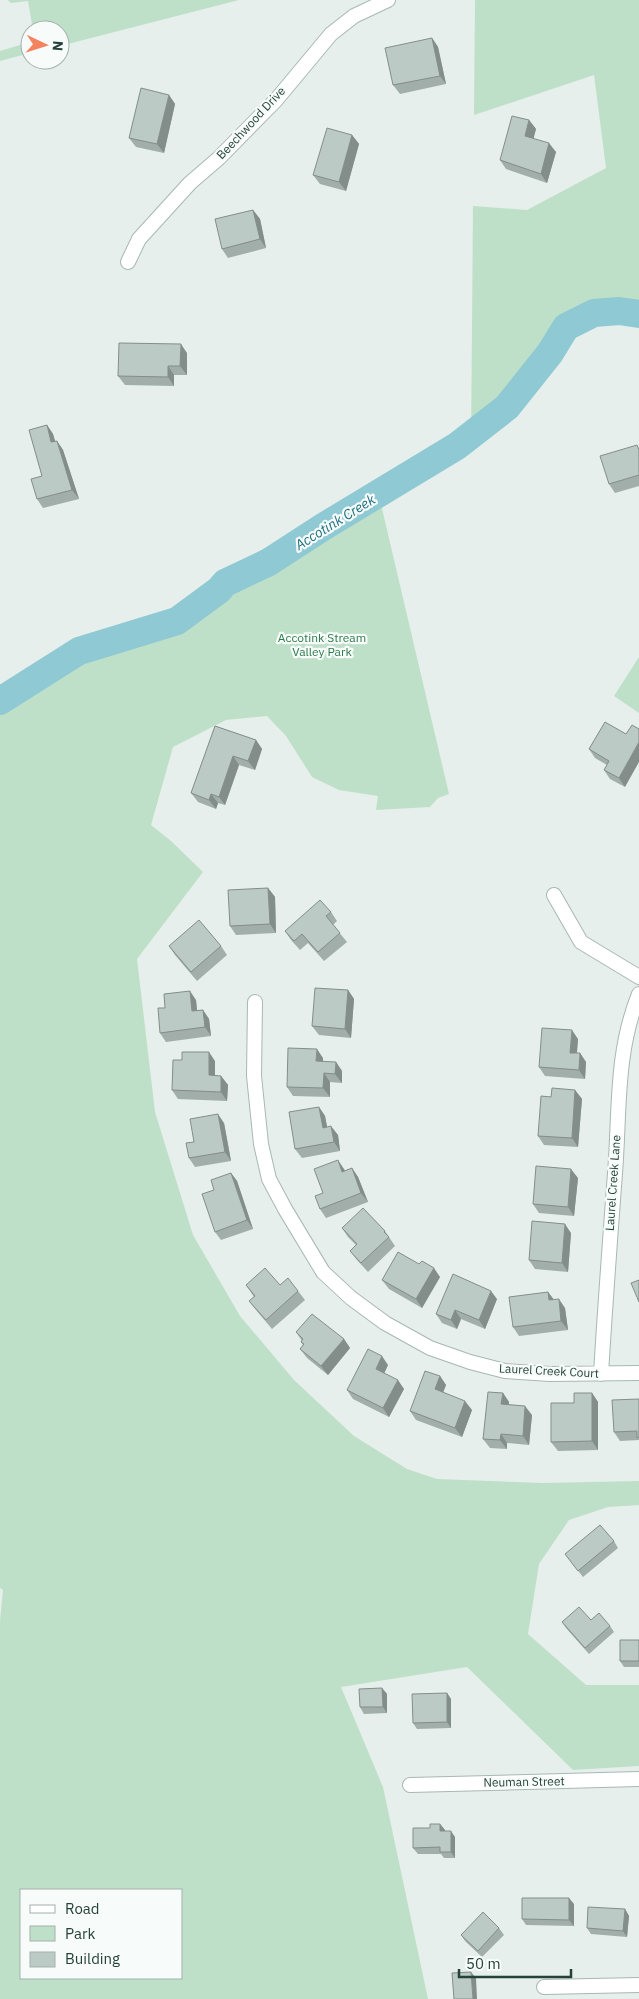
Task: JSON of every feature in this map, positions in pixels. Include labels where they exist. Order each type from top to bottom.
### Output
[{"type":"street","name":"Beechwood Drive","points":[[128,262],[139,239],[190,183],[219,158],[276,100],[331,34],[354,16],[388,0]]},
{"type":"street","points":[[554,895],[581,942],[639,977]]},
{"type":"street","name":"Laurel Creek Lane","points":[[602,1374],[606,1273],[615,1171],[617,1112],[623,1052],[629,1020],[639,994]]},
{"type":"street","name":"Laurel Creek Court","points":[[256,1002],[254,1076],[261,1144],[269,1179],[323,1272],[351,1298],[385,1323],[430,1348],[470,1362],[505,1371],[602,1374],[639,1373]]},
{"type":"street","name":"Neuman Street","points":[[410,1785],[639,1779]]},
{"type":"street","points":[[544,1987],[639,1985]]},
{"type":"green space","points":[[8,0],[239,0],[70,43],[70,20],[31,20],[28,1],[11,3]]},
{"type":"green space","points":[[475,0],[639,0],[639,316],[583,320],[504,426],[471,446],[473,206],[527,210],[606,168],[594,75],[474,115]]},
{"type":"green space","points":[[20,45],[20,56],[0,61],[0,51]]},
{"type":"green space","name":"Accotink Stream Valley Park","points":[[380,500],[449,794],[438,798],[430,807],[376,810],[378,796],[339,790],[312,777],[286,736],[267,716],[226,720],[173,747],[151,825],[171,841],[203,872],[137,959],[155,1112],[193,1235],[240,1316],[294,1380],[354,1436],[407,1469],[437,1479],[543,1483],[639,1481],[639,1505],[608,1507],[569,1520],[539,1564],[528,1634],[586,1685],[639,1685],[639,1766],[573,1770],[467,1667],[341,1687],[383,1787],[428,1999],[0,1999],[0,1621],[3,1590],[0,1588],[0,701],[79,651],[216,607],[241,586],[266,575]]},
{"type":"green space","points":[[639,657],[639,713],[614,696]]},
{"type":"building","points":[[432,38],[440,76],[393,85],[385,48]]},
{"type":"building","points":[[141,88],[169,95],[157,144],[129,138]]},
{"type":"building","points":[[512,116],[529,120],[525,136],[549,143],[541,174],[500,160]]},
{"type":"building","points":[[327,128],[352,135],[339,182],[313,175]]},
{"type":"building","points":[[253,210],[260,239],[222,249],[215,219]]},
{"type":"building","points":[[119,343],[181,344],[180,366],[168,366],[168,377],[118,376]]},
{"type":"building","points":[[47,425],[51,442],[57,441],[72,490],[37,499],[31,479],[42,476],[29,430]]},
{"type":"building","points":[[637,445],[639,450],[639,475],[609,484],[600,456]]},
{"type":"building","points":[[605,722],[626,734],[632,725],[639,729],[639,742],[619,778],[604,770],[609,761],[589,749]]},
{"type":"building","points":[[215,726],[256,740],[248,761],[233,756],[219,797],[211,794],[209,800],[191,793]]},
{"type":"building","points":[[268,888],[270,924],[230,926],[228,890]]},
{"type":"building","points":[[320,900],[331,912],[326,916],[340,933],[318,952],[302,934],[294,941],[285,931]]},
{"type":"building","points":[[199,920],[221,946],[191,972],[169,946]]},
{"type":"building","points":[[315,988],[348,990],[345,1029],[312,1026]]},
{"type":"building","points":[[190,991],[192,1011],[203,1010],[205,1027],[160,1033],[158,1008],[165,1008],[164,994]]},
{"type":"building","points":[[542,1028],[572,1030],[570,1053],[580,1053],[579,1070],[539,1067]]},
{"type":"building","points":[[288,1048],[317,1049],[316,1061],[336,1062],[335,1074],[324,1073],[323,1088],[287,1087]]},
{"type":"building","points":[[182,1052],[209,1052],[209,1075],[221,1076],[221,1092],[172,1090],[173,1060],[182,1060]]},
{"type":"building","points":[[552,1088],[575,1090],[572,1138],[538,1136],[541,1096],[551,1097]]},
{"type":"building","points":[[319,1107],[323,1128],[331,1126],[334,1142],[295,1149],[289,1112]]},
{"type":"building","points":[[218,1114],[225,1152],[189,1158],[186,1143],[194,1142],[190,1119]]},
{"type":"building","points":[[338,1160],[342,1172],[352,1168],[361,1193],[320,1209],[315,1196],[323,1193],[314,1169]]},
{"type":"building","points":[[536,1166],[571,1169],[568,1207],[533,1204]]},
{"type":"building","points":[[231,1173],[247,1220],[215,1232],[202,1194],[214,1190],[211,1180]]},
{"type":"building","points":[[363,1208],[389,1237],[361,1263],[350,1251],[357,1244],[342,1228]]},
{"type":"building","points":[[532,1221],[565,1224],[562,1263],[529,1260]]},
{"type":"building","points":[[398,1252],[419,1264],[422,1261],[434,1268],[416,1299],[382,1280]]},
{"type":"building","points":[[265,1268],[280,1285],[288,1278],[298,1291],[266,1320],[249,1301],[255,1296],[246,1285]]},
{"type":"building","points":[[453,1274],[491,1291],[479,1320],[455,1310],[451,1320],[436,1314]]},
{"type":"building","points":[[639,1280],[639,1302],[631,1283]]},
{"type":"building","points":[[548,1292],[549,1300],[559,1299],[561,1321],[513,1327],[509,1297]]},
{"type":"building","points":[[312,1314],[344,1339],[321,1366],[300,1349],[304,1344],[301,1342],[303,1339],[296,1332]]},
{"type":"building","points":[[368,1349],[382,1356],[376,1369],[398,1380],[383,1408],[347,1390]]},
{"type":"building","points":[[425,1371],[440,1376],[435,1389],[465,1401],[455,1428],[410,1411]]},
{"type":"building","points":[[488,1392],[503,1393],[501,1404],[525,1406],[523,1436],[501,1434],[500,1440],[483,1439]]},
{"type":"building","points":[[574,1393],[592,1393],[592,1441],[551,1442],[551,1403],[574,1403]]},
{"type":"building","points":[[639,1399],[639,1437],[637,1438],[637,1431],[614,1432],[612,1400]]},
{"type":"building","points":[[600,1525],[614,1541],[578,1571],[565,1554]]},
{"type":"building","points":[[579,1607],[591,1620],[599,1613],[610,1626],[585,1648],[562,1622]]},
{"type":"building","points":[[620,1640],[639,1640],[639,1661],[620,1661]]},
{"type":"building","points":[[382,1688],[383,1707],[360,1707],[359,1689]]},
{"type":"building","points":[[447,1693],[447,1722],[413,1723],[412,1694]]},
{"type":"building","points":[[430,1824],[440,1824],[440,1831],[451,1831],[451,1852],[440,1852],[440,1847],[413,1848],[413,1828],[430,1828]]},
{"type":"building","points":[[522,1898],[569,1898],[569,1920],[522,1919]]},
{"type":"building","points":[[588,1907],[625,1909],[623,1931],[587,1928]]},
{"type":"building","points":[[483,1912],[499,1928],[478,1951],[461,1935]]},
{"type":"building","points":[[471,1972],[473,1999],[454,1999],[452,1973]]},
{"type":"waterway","name":"Accotink Creek","points":[[0,701],[79,651],[177,621],[219,590],[225,583],[269,562],[457,446],[507,407],[550,353],[566,327],[594,313],[619,311],[639,314]]}]
